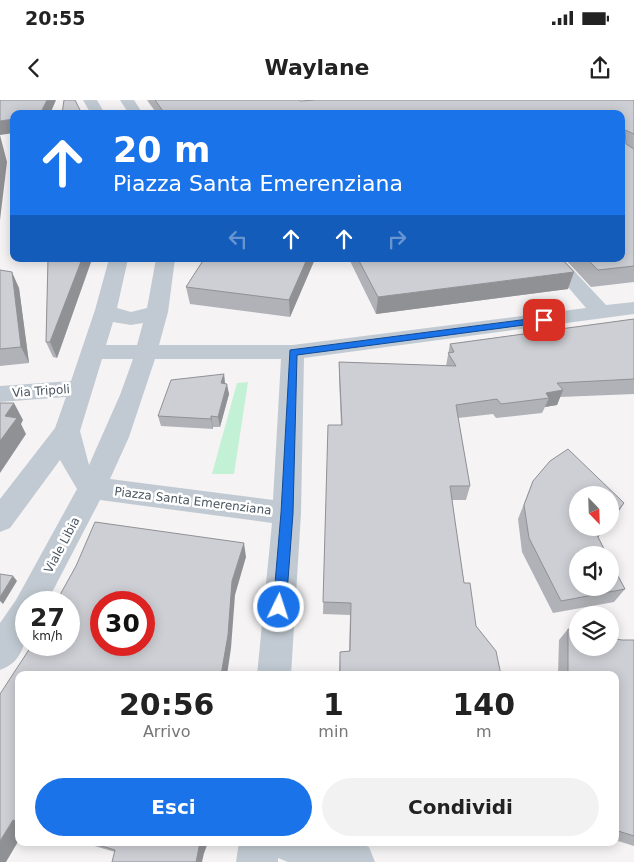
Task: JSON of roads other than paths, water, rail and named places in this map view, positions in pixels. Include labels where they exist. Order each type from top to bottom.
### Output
[{"type":"street","points":[[0,520],[67,431],[106,310],[117,262]]},
{"type":"street","name":"Piazza Santa Emerenziana","points":[[165,262],[157,312],[148,352],[117,436],[93,488],[287,513],[293,352]]},
{"type":"street","points":[[556,262],[601,312]]},
{"type":"street","points":[[92,352],[293,352],[634,308]]},
{"type":"street","points":[[106,310],[116,317],[128,318],[157,312]]},
{"type":"street","name":"Via Tripoli","points":[[0,394],[81,388]]},
{"type":"street","points":[[67,431],[74,462],[81,475],[93,488]]},
{"type":"street","name":"Viale Libia","points":[[37,591],[93,488]]},
{"type":"street","points":[[274,671],[287,513]]},
{"type":"street","points":[[0,654],[15,629]]},
{"type":"street","points":[[257,862],[259,846]]},
{"type":"street","points":[[302,846],[354,862]]}]
